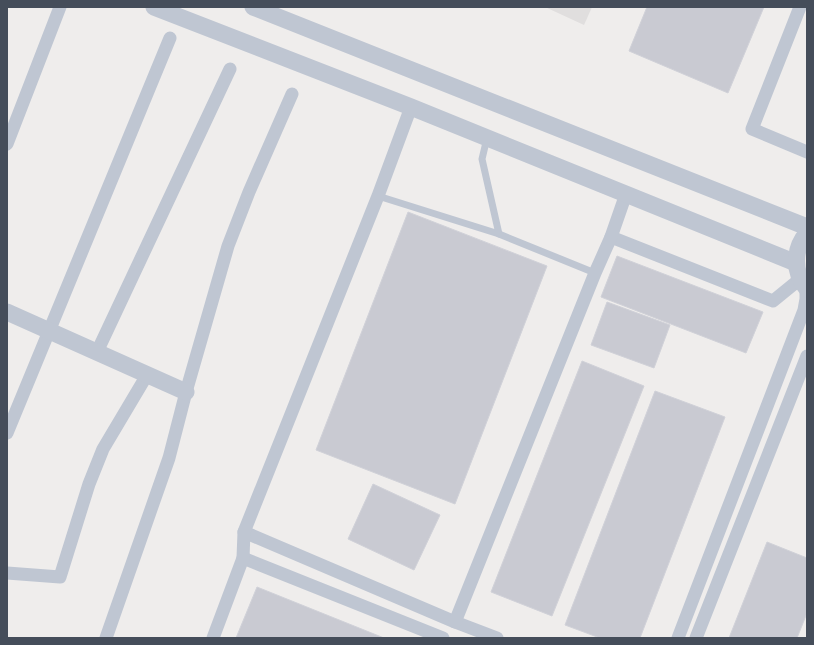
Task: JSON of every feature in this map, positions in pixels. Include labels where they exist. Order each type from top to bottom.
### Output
[{"type":"street","points":[[7,144],[60,7]]},
{"type":"street","points":[[154,7],[411,107],[626,194],[802,280]]},
{"type":"street","points":[[253,7],[807,227]]},
{"type":"street","points":[[800,7],[752,130],[807,152]]},
{"type":"street","points":[[7,433],[170,38]]},
{"type":"street","points":[[97,352],[230,69]]},
{"type":"street","points":[[106,638],[169,458],[186,392],[228,246],[248,192],[292,94]]},
{"type":"street","points":[[212,638],[243,558],[244,532],[378,196],[411,107]]},
{"type":"street","points":[[454,622],[595,273],[611,237],[626,194]]},
{"type":"street","points":[[678,638],[804,310],[806,299],[798,248],[807,233]]},
{"type":"street","points":[[611,237],[773,301],[802,280]]},
{"type":"street","points":[[7,312],[186,392]]},
{"type":"street","points":[[696,638],[807,356]]},
{"type":"street","points":[[7,573],[60,577],[89,484],[103,449],[147,375]]},
{"type":"street","points":[[244,532],[454,622],[497,638]]},
{"type":"street","points":[[243,558],[443,638]]},
{"type":"lane","points":[[487,138],[482,159],[498,234]]},
{"type":"lane","points":[[378,196],[498,234],[595,273]]},
{"type":"shaded area","points":[[545,7],[592,7],[584,25]]},
{"type":"building","points":[[647,7],[764,7],[728,93],[629,51]]},
{"type":"building","points":[[408,212],[547,266],[455,504],[316,450]]},
{"type":"building","points":[[617,256],[763,312],[746,353],[601,297]]},
{"type":"building","points":[[607,302],[670,325],[654,368],[591,345]]},
{"type":"building","points":[[582,361],[644,386],[552,616],[491,592]]},
{"type":"building","points":[[655,391],[725,417],[640,638],[600,638],[565,625]]},
{"type":"building","points":[[373,484],[440,515],[414,570],[348,539]]},
{"type":"building","points":[[767,542],[807,558],[807,613],[797,638],[729,638]]},
{"type":"building","points":[[257,587],[384,638],[236,638]]}]
